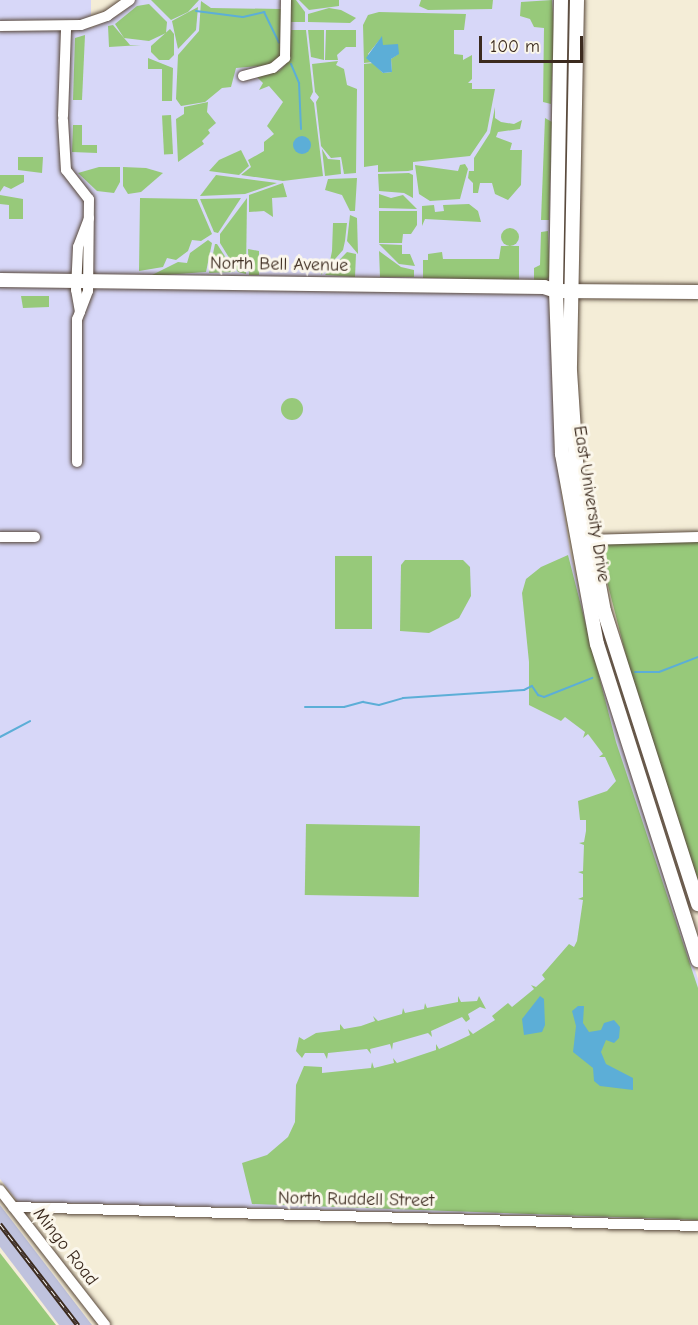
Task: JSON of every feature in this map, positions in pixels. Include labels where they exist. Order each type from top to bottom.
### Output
[{"type":"main road","name":"East University Drive","points":[[561,0],[563,291],[583,541],[597,644],[698,960]]},
{"type":"main road","name":"East University Drive","points":[[563,291],[576,0]]},
{"type":"main road","name":"North Bell Avenue","points":[[0,280],[82,286],[545,295],[563,291],[698,292]]},
{"type":"main road","name":"North Bell Avenue","points":[[0,289],[82,286]]},
{"type":"main road","name":"East University Drive","points":[[583,541],[635,715],[698,904]]},
{"type":"street","points":[[0,26],[66,28],[107,16],[130,0]]},
{"type":"street","points":[[243,76],[273,68],[285,58],[286,0]]},
{"type":"street","points":[[66,28],[63,118],[66,170],[89,199],[89,218],[80,232],[82,286],[77,462]]},
{"type":"street","points":[[0,537],[35,537]]},
{"type":"street","points":[[583,541],[698,537]]},
{"type":"street","name":"Mingo Road","points":[[0,1190],[105,1325]]},
{"type":"street","name":"North Ruddell Street","points":[[13,1207],[698,1226]]},
{"type":"shaded area","points":[[0,0],[91,0],[91,28],[122,13],[135,0],[556,0],[549,303],[560,485],[570,551],[597,668],[698,979],[698,1220],[18,1202],[0,1179]]},
{"type":"shaded area","points":[[0,1205],[92,1325],[59,1325],[0,1247]]},
{"type":"green space","points":[[151,0],[199,0],[188,12],[171,20]]},
{"type":"green space","points":[[290,0],[296,0],[305,12],[305,22],[291,22]]},
{"type":"green space","points":[[299,0],[339,0],[339,6],[309,10]]},
{"type":"green space","points":[[421,0],[493,0],[492,9],[428,10],[419,6]]},
{"type":"green space","points":[[552,0],[554,27],[551,104],[543,102],[544,28],[534,27],[530,19],[520,16],[521,2]]},
{"type":"green space","points":[[201,1],[211,8],[281,9],[280,57],[270,65],[236,68],[231,87],[222,88],[205,102],[181,106],[176,99],[178,55],[199,31]]},
{"type":"green space","points":[[149,4],[167,22],[166,33],[149,41],[124,38],[115,24],[137,6]]},
{"type":"green space","points":[[198,7],[196,30],[178,49],[172,21]]},
{"type":"green space","points":[[329,8],[341,10],[356,18],[350,23],[308,22],[308,14]]},
{"type":"green space","points":[[379,12],[466,14],[464,30],[454,30],[454,54],[463,55],[463,60],[472,55],[472,79],[468,83],[472,83],[472,89],[495,89],[487,131],[470,156],[413,162],[413,170],[408,171],[378,172],[378,165],[364,167],[364,64],[373,63],[383,73],[392,72],[391,59],[398,54],[382,45],[382,37],[368,54],[373,62],[364,63],[363,25],[368,15]]},
{"type":"green space","points":[[113,25],[130,45],[141,45],[109,47],[108,26]]},
{"type":"green space","points":[[170,29],[174,34],[174,55],[169,60],[159,60],[151,52],[151,46]]},
{"type":"green space","points":[[291,30],[306,30],[313,92],[310,98],[314,103],[323,176],[283,181],[241,175],[251,167],[248,160],[264,151],[264,142],[274,134],[267,126],[283,102],[269,86],[259,90],[263,83],[257,77],[279,71],[286,64]]},
{"type":"green space","points":[[308,30],[324,30],[324,60],[311,57]]},
{"type":"green space","points":[[326,30],[356,30],[356,47],[346,47],[337,55],[338,60],[325,60]]},
{"type":"green space","points":[[85,35],[82,100],[73,100],[75,38]]},
{"type":"green space","points":[[148,58],[173,68],[172,101],[162,101],[162,69],[148,69]]},
{"type":"green space","points":[[338,61],[336,65],[344,69],[347,85],[357,89],[356,173],[344,174],[341,157],[331,158],[321,146],[316,102],[319,97],[315,92],[312,64]]},
{"type":"green space","points":[[208,102],[207,112],[216,123],[208,130],[210,133],[202,141],[204,144],[178,162],[176,119],[184,114],[184,107]]},
{"type":"green space","points":[[495,107],[495,118],[501,122],[514,124],[522,120],[520,129],[498,132],[496,137],[512,143],[510,150],[522,150],[521,185],[508,200],[495,194],[492,183],[480,183],[478,193],[473,193],[473,183],[468,178],[469,171],[474,171],[474,158],[490,133]]},
{"type":"green space","points":[[162,115],[171,115],[173,154],[164,154]]},
{"type":"green space","points":[[545,118],[552,122],[549,220],[541,220]]},
{"type":"green space","points":[[73,125],[82,125],[82,145],[97,145],[97,153],[72,152]]},
{"type":"green space","points":[[322,149],[328,159],[340,160],[341,174],[325,176]]},
{"type":"green space","points":[[241,150],[249,166],[239,175],[209,171],[219,160]]},
{"type":"green space","points":[[18,157],[43,157],[42,173],[18,170]]},
{"type":"green space","points":[[465,164],[468,169],[460,199],[430,201],[419,194],[415,165],[458,171],[460,165]]},
{"type":"green space","points":[[99,167],[120,167],[120,182],[114,193],[97,191],[78,173]]},
{"type":"green space","points":[[123,167],[146,168],[163,173],[141,192],[128,194],[123,186]]},
{"type":"green space","points":[[409,173],[413,175],[413,198],[404,193],[379,191],[378,174]]},
{"type":"green space","points":[[0,175],[24,175],[24,182],[11,189],[4,186],[0,192]]},
{"type":"green space","points":[[216,175],[277,183],[245,194],[200,196]]},
{"type":"green space","points":[[357,178],[355,211],[350,211],[342,195],[325,190],[328,179]]},
{"type":"green space","points":[[283,183],[287,197],[272,198],[273,217],[264,211],[249,212],[249,195]]},
{"type":"green space","points":[[379,194],[391,198],[403,195],[417,209],[379,208]]},
{"type":"green space","points":[[0,195],[23,199],[23,219],[9,219],[9,205],[0,204]]},
{"type":"green space","points":[[140,198],[197,199],[212,234],[201,241],[192,240],[188,251],[176,260],[167,258],[163,267],[139,271]]},
{"type":"green space","points":[[241,198],[218,233],[214,232],[200,199]]},
{"type":"green space","points":[[247,198],[246,274],[238,272],[220,243],[220,234]]},
{"type":"green space","points":[[469,204],[478,211],[481,222],[425,219],[422,226],[422,206],[434,205],[435,212],[444,211],[443,205]]},
{"type":"green space","points":[[379,211],[417,211],[417,225],[411,234],[403,234],[402,243],[379,243]]},
{"type":"green space","points":[[350,215],[357,218],[358,254],[347,241]]},
{"type":"green space","points":[[333,223],[347,223],[343,250],[321,275],[322,261],[330,261]]},
{"type":"green space","points":[[510,228],[516,231],[519,237],[516,243],[510,246],[504,243],[501,237],[504,231]]},
{"type":"green space","points":[[548,231],[550,276],[546,281],[534,280],[534,268],[540,265],[541,232]]},
{"type":"green space","points":[[208,240],[212,243],[206,272],[150,276],[178,262],[187,263],[190,253]]},
{"type":"green space","points":[[215,244],[217,244],[235,272],[209,273]]},
{"type":"green space","points":[[379,244],[402,245],[402,254],[410,254],[415,266],[399,264]]},
{"type":"green space","points":[[501,246],[519,246],[519,280],[423,278],[423,260],[428,260],[428,254],[442,252],[443,259],[499,259]]},
{"type":"green space","points":[[248,249],[259,251],[259,275],[249,275]]},
{"type":"green space","points":[[379,251],[401,267],[414,270],[414,277],[380,277]]},
{"type":"green space","points":[[347,252],[356,254],[355,277],[325,275]]},
{"type":"green space","points":[[21,296],[49,296],[49,307],[23,308]]},
{"type":"green space","points":[[292,398],[300,401],[303,409],[300,417],[292,420],[284,417],[281,409],[284,401]]},
{"type":"green space","points":[[698,541],[698,881],[633,683],[600,554],[606,544]]},
{"type":"green space","points":[[568,555],[616,742],[698,988],[698,1220],[252,1204],[242,1163],[267,1155],[288,1137],[295,1122],[296,1085],[304,1066],[322,1067],[322,1073],[371,1068],[372,1062],[374,1068],[394,1063],[393,1058],[397,1063],[436,1050],[436,1044],[439,1049],[470,1035],[468,1029],[473,1034],[495,1020],[492,1016],[508,1003],[512,1007],[534,989],[531,985],[536,987],[545,979],[542,975],[569,944],[574,947],[577,941],[583,900],[578,899],[583,897],[583,874],[578,872],[583,871],[584,845],[579,843],[584,842],[586,831],[586,820],[580,820],[578,801],[607,791],[616,781],[605,757],[599,757],[603,754],[588,734],[583,738],[585,732],[565,717],[561,721],[529,705],[529,662],[522,593],[526,579],[541,567]]},
{"type":"green space","points":[[335,556],[372,556],[372,629],[335,629]]},
{"type":"green space","points":[[405,560],[463,560],[470,567],[471,596],[459,618],[429,633],[400,631],[401,565]]},
{"type":"green space","points":[[306,824],[420,826],[419,897],[305,895]]},
{"type":"green space","points":[[458,996],[461,1002],[477,1001],[479,996],[486,1009],[480,1007],[468,1014],[470,1019],[466,1022],[462,1017],[431,1031],[432,1037],[428,1033],[393,1043],[392,1050],[390,1044],[370,1049],[371,1054],[367,1049],[328,1053],[327,1059],[324,1053],[305,1053],[302,1058],[296,1051],[299,1037],[304,1040],[316,1033],[340,1030],[340,1024],[344,1029],[361,1026],[375,1021],[373,1016],[378,1021],[402,1014],[403,1008],[405,1013],[424,1009],[425,1003],[427,1008],[458,1002]]},
{"type":"green space","points":[[0,1253],[56,1325],[0,1325]]},
{"type":"water","points":[[382,36],[383,45],[398,44],[399,54],[391,59],[392,72],[383,73],[366,58]]},
{"type":"water","points":[[302,136],[308,139],[311,145],[308,151],[302,154],[296,151],[293,145],[296,139]]},
{"type":"water","points":[[540,996],[544,999],[545,1025],[542,1032],[524,1035],[522,1019]]},
{"type":"water","points":[[578,1006],[584,1006],[583,1023],[589,1032],[601,1030],[604,1023],[614,1020],[620,1027],[619,1038],[614,1043],[606,1040],[601,1052],[606,1064],[633,1078],[633,1090],[600,1086],[594,1081],[593,1068],[573,1052],[576,1026],[572,1011]]},
{"type":"waterway","points":[[196,11],[243,17],[264,12],[279,43]]},
{"type":"waterway","points":[[291,64],[299,83],[301,129]]},
{"type":"waterway","points":[[635,672],[659,672],[698,657]]},
{"type":"waterway","points":[[305,707],[344,707],[363,702],[379,705],[403,698],[524,690],[532,686],[538,695],[544,697],[592,678]]},
{"type":"waterway","points":[[0,737],[30,721]]},
{"type":"railway","points":[[0,1224],[78,1325]]}]
